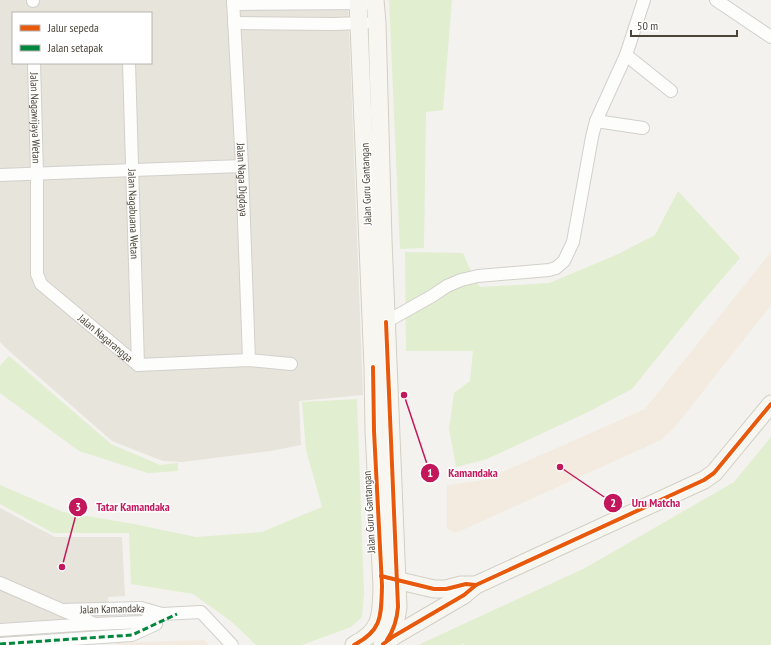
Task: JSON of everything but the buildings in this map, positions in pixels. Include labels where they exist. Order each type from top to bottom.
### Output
[{"type":"street","points":[[386,322],[447,286],[461,280],[478,276],[550,270],[556,268],[564,261],[573,242],[596,121],[626,55],[644,0]]},
{"type":"street","points":[[716,0],[771,37]]},
{"type":"street","name":"Jalan Guru Gantangan","points":[[358,1],[373,367],[374,431],[389,578],[398,607],[397,619],[392,633],[383,644]]},
{"type":"street","points":[[233,2],[375,2]]},
{"type":"street","name":"Jalan Naga Digdaya","points":[[233,2],[242,166],[249,360]]},
{"type":"street","name":"Jalan Guru Gantangan","points":[[354,645],[368,637],[375,629],[381,612],[389,578],[386,322],[382,240],[377,23],[375,2]]},
{"type":"street","points":[[234,23],[377,23]]},
{"type":"street","points":[[626,55],[672,91]]},
{"type":"street","name":"Jalan Nagawijaya Wetan","points":[[34,64],[37,173]]},
{"type":"street","name":"Jalan Nagabuana Wetan","points":[[129,64],[138,365]]},
{"type":"street","points":[[596,121],[643,128]]},
{"type":"street","points":[[0,175],[242,166]]},
{"type":"street","name":"Jalan Nagarangga","points":[[37,173],[37,274],[41,284],[138,365],[249,360],[291,364]]},
{"type":"street","points":[[383,644],[464,595],[476,585],[704,480],[714,473],[771,404]]},
{"type":"street","points":[[389,578],[434,589],[446,589],[466,584],[476,585]]},
{"type":"street","name":"Jalan Kamandaka","points":[[0,583],[95,624],[142,622],[162,614]]},
{"type":"street","name":"Jalan Kamandaka","points":[[62,610],[141,608],[162,614],[202,612],[232,645]]},
{"type":"street","points":[[0,644],[132,635],[177,614]]},
{"type":"street","points":[[0,630],[95,624]]},
{"type":"shaded area","points":[[0,0],[348,0],[363,395],[299,401],[301,445],[270,451],[182,462],[163,461],[112,441],[0,342]]},
{"type":"shaded area","points":[[771,252],[771,305],[675,427],[661,440],[456,533],[447,529],[447,485],[484,480],[645,409]]},
{"type":"shaded area","points":[[0,508],[55,537],[122,537],[125,596],[108,597],[109,631],[0,637]]},
{"type":"shaded area","points":[[204,640],[209,645],[116,645],[116,643]]},
{"type":"green space","points":[[389,0],[452,0],[443,110],[426,112],[424,248],[400,249]]},
{"type":"green space","points":[[678,191],[740,258],[698,307],[632,389],[586,413],[487,459],[456,467],[449,429],[454,393],[470,381],[473,351],[406,351],[405,252],[463,253],[473,276],[480,287],[549,283],[616,255],[655,235]]},
{"type":"green space","points":[[9,356],[111,444],[160,465],[178,463],[178,471],[148,473],[79,451],[0,393],[0,366]]},
{"type":"green space","points":[[357,399],[364,593],[362,617],[351,627],[302,645],[256,645],[232,622],[193,594],[131,584],[129,533],[53,533],[0,504],[0,485],[63,512],[134,524],[196,537],[262,532],[322,507],[306,450],[302,402]]},
{"type":"green space","points":[[771,437],[771,645],[418,645],[585,568],[734,482]]},
{"type":"marked path","points":[[0,644],[132,635],[177,614]]},
{"type":"cycle path","points":[[386,322],[398,607],[395,624],[387,640]]},
{"type":"cycle path","points":[[354,645],[370,634],[375,627],[378,621],[381,605],[382,586],[374,431],[373,367]]},
{"type":"cycle path","points":[[383,644],[464,595],[476,585],[704,480],[714,473],[771,404]]},
{"type":"cycle path","points":[[381,576],[434,589],[446,589],[466,584],[476,585]]},
{"type":"place","name":"Kamandaka","points":[[404,395]]},
{"type":"place","name":"Uru Matcha","points":[[560,467]]},
{"type":"place","name":"Tatar Kamandaka","points":[[62,567]]}]
